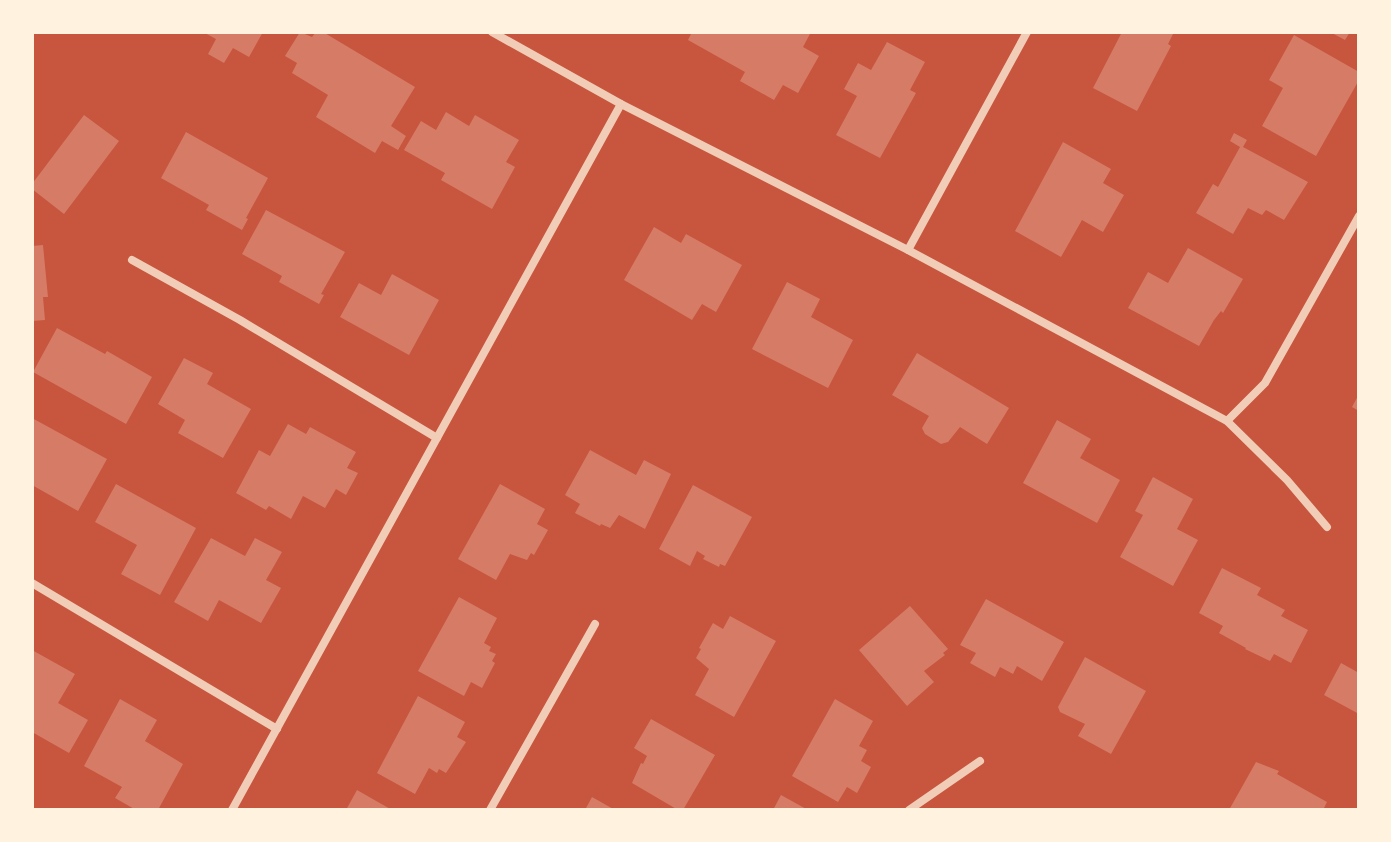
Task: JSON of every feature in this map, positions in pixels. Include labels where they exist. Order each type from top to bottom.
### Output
[{"type":"street","points":[[492,32],[621,104],[908,250],[1227,421],[1287,480],[1327,527]]},
{"type":"street","points":[[908,250],[1027,32]]},
{"type":"street","points":[[232,810],[621,104]]},
{"type":"street","points":[[1227,421],[1265,383],[1359,216]]},
{"type":"street","points":[[132,260],[240,320],[437,438]]},
{"type":"street","points":[[32,583],[277,729]]},
{"type":"street","points":[[490,810],[595,624]]},
{"type":"street","points":[[909,810],[980,761]]},
{"type":"building","points":[[203,32],[263,32],[249,57],[233,48],[224,63],[208,54],[216,39]]},
{"type":"building","points":[[300,32],[312,37],[316,32],[323,32],[415,87],[391,126],[406,136],[398,150],[382,141],[375,153],[316,117],[328,95],[292,73],[297,63],[285,56]]},
{"type":"building","points":[[692,32],[811,32],[803,47],[819,56],[798,93],[783,85],[774,100],[740,81],[745,72],[688,40]]},
{"type":"building","points":[[1122,32],[1174,32],[1168,44],[1171,46],[1137,111],[1093,88]]},
{"type":"building","points":[[1330,32],[1350,32],[1345,40]]},
{"type":"building","points":[[1294,35],[1359,72],[1359,80],[1316,156],[1262,126],[1283,88],[1269,80]]},
{"type":"building","points":[[887,42],[925,62],[910,90],[916,93],[880,158],[836,135],[857,96],[844,89],[858,63],[871,70]]},
{"type":"building","points":[[446,112],[469,126],[475,115],[519,140],[506,162],[515,167],[492,209],[441,180],[445,173],[404,150],[421,121],[436,130]]},
{"type":"building","points":[[84,115],[119,141],[64,214],[32,189],[32,184]]},
{"type":"building","points":[[186,132],[268,178],[242,230],[206,210],[209,205],[161,178]]},
{"type":"building","points":[[1234,133],[1247,140],[1243,147],[1308,182],[1284,220],[1266,210],[1262,215],[1248,208],[1233,234],[1196,213],[1213,184],[1218,187],[1240,147],[1230,141]]},
{"type":"building","points":[[1063,142],[1111,169],[1103,183],[1124,195],[1103,232],[1082,220],[1061,257],[1015,231]]},
{"type":"building","points":[[266,210],[345,252],[321,294],[324,295],[319,304],[279,282],[282,276],[242,254]]},
{"type":"building","points":[[654,227],[681,243],[686,234],[742,265],[716,312],[702,304],[692,320],[624,280]]},
{"type":"building","points":[[43,245],[48,297],[43,297],[45,320],[32,321],[32,246]]},
{"type":"building","points":[[1188,248],[1243,279],[1199,346],[1128,308],[1148,272],[1168,283]]},
{"type":"building","points":[[392,274],[439,300],[409,355],[340,317],[359,283],[381,295]]},
{"type":"building","points":[[787,282],[820,299],[811,317],[853,340],[828,388],[752,349]]},
{"type":"building","points":[[57,328],[105,354],[107,351],[152,377],[126,424],[33,372]]},
{"type":"building","points":[[917,353],[1009,408],[987,444],[960,427],[948,442],[941,444],[925,434],[922,428],[929,416],[892,395]]},
{"type":"building","points":[[184,358],[213,373],[207,384],[251,409],[223,458],[178,433],[185,420],[158,404]]},
{"type":"building","points":[[1359,394],[1359,411],[1352,407]]},
{"type":"building","points":[[32,418],[107,459],[78,511],[32,485]]},
{"type":"building","points":[[1057,420],[1091,439],[1080,458],[1120,480],[1097,523],[1023,483]]},
{"type":"building","points":[[288,424],[306,434],[310,427],[356,452],[347,468],[358,473],[346,495],[336,489],[325,508],[303,496],[291,519],[269,506],[266,510],[236,493],[259,450],[270,456]]},
{"type":"building","points":[[590,450],[636,475],[644,460],[671,474],[645,529],[619,515],[610,528],[575,513],[580,504],[565,495]]},
{"type":"building","points":[[1153,477],[1193,499],[1177,529],[1198,540],[1173,586],[1120,557],[1143,515],[1135,511]]},
{"type":"building","points":[[116,484],[196,528],[160,595],[121,574],[137,545],[95,522]]},
{"type":"building","points":[[500,484],[545,509],[537,524],[548,530],[534,555],[531,553],[527,560],[510,554],[496,580],[458,559]]},
{"type":"building","points":[[693,485],[752,517],[725,566],[720,564],[719,567],[703,559],[705,556],[697,551],[690,566],[659,549]]},
{"type":"building","points":[[211,538],[245,556],[255,538],[282,552],[266,580],[281,588],[261,623],[219,600],[208,621],[174,602]]},
{"type":"building","points":[[1222,568],[1261,588],[1257,595],[1285,610],[1281,616],[1308,630],[1291,663],[1274,654],[1270,661],[1245,649],[1219,633],[1223,626],[1199,613]]},
{"type":"building","points":[[459,597],[497,618],[484,643],[491,647],[489,651],[496,654],[492,661],[495,663],[482,688],[471,682],[464,696],[418,671]]},
{"type":"building","points":[[986,599],[1064,642],[1042,681],[1017,666],[1013,674],[1000,667],[995,677],[970,663],[976,653],[960,645]]},
{"type":"building","points":[[910,606],[948,649],[924,671],[934,682],[907,706],[859,650]]},
{"type":"building","points":[[730,616],[776,641],[734,717],[695,695],[709,669],[696,658],[699,648],[713,623],[723,629]]},
{"type":"building","points":[[32,650],[75,674],[58,703],[88,720],[69,753],[32,732]]},
{"type":"building","points":[[1085,657],[1146,691],[1111,754],[1078,736],[1085,724],[1060,712],[1058,707]]},
{"type":"building","points":[[1341,663],[1359,673],[1359,714],[1324,695]]},
{"type":"building","points":[[418,696],[465,722],[457,737],[466,742],[446,773],[439,769],[437,773],[429,768],[415,794],[377,773]]},
{"type":"building","points":[[120,699],[157,720],[145,741],[183,764],[158,810],[136,810],[115,798],[122,787],[84,766]]},
{"type":"building","points":[[835,699],[873,721],[859,746],[867,750],[861,761],[871,767],[857,793],[847,787],[838,802],[792,776]]},
{"type":"building","points":[[651,719],[715,755],[683,810],[632,783],[647,756],[634,748]]},
{"type":"building","points":[[1256,762],[1279,771],[1277,774],[1327,802],[1323,810],[1229,810]]},
{"type":"building","points":[[357,790],[392,810],[346,810]]},
{"type":"building","points":[[781,795],[808,810],[773,810]]},
{"type":"building","points":[[592,797],[615,810],[585,810]]}]
